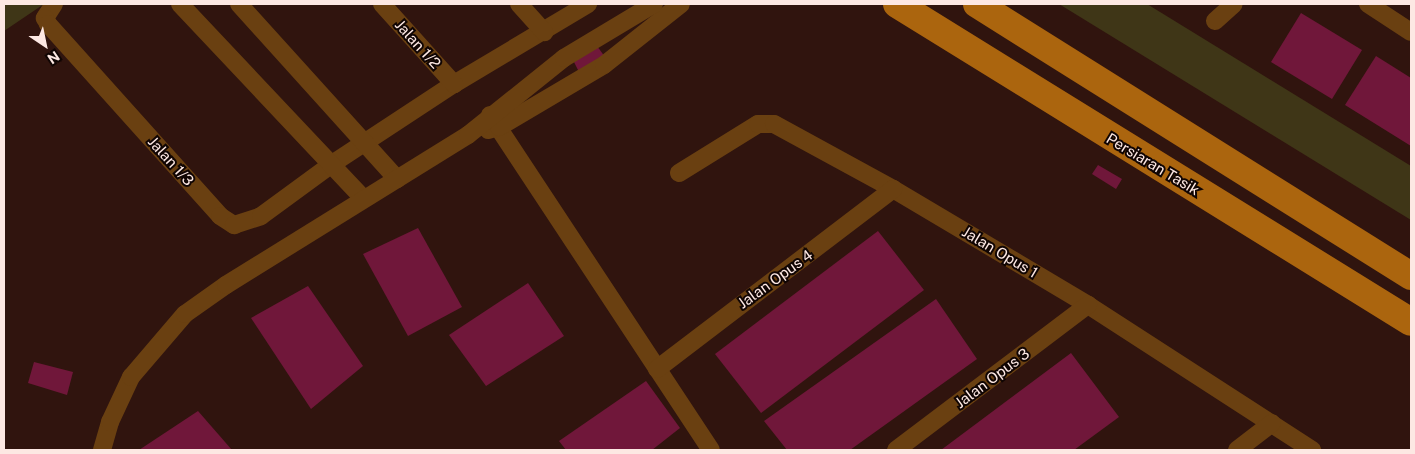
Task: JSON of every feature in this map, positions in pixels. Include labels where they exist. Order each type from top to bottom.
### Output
[{"type":"main road","name":"Persiaran Tasik","points":[[897,4],[1411,322]]},
{"type":"main road","points":[[977,4],[1411,276]]},
{"type":"street","name":"Jalan 1/3","points":[[54,4],[45,18],[48,24],[226,223],[241,225],[251,222],[332,164]]},
{"type":"street","points":[[180,4],[364,199]]},
{"type":"street","points":[[239,4],[397,179]]},
{"type":"street","name":"Jalan 1/2","points":[[382,4],[454,84]]},
{"type":"street","points":[[519,4],[544,32]]},
{"type":"street","points":[[332,164],[454,84],[544,32],[586,4]]},
{"type":"street","points":[[495,121],[535,80],[564,58],[654,4]]},
{"type":"street","points":[[102,450],[110,422],[131,377],[185,314],[226,285],[468,134],[547,99],[604,64],[681,4]]},
{"type":"street","points":[[1215,22],[1234,4]]},
{"type":"street","points":[[1368,4],[1411,32]]},
{"type":"street","points":[[535,80],[547,99]]},
{"type":"street","points":[[495,121],[711,450]]},
{"type":"street","name":"Jalan Opus 1","points":[[679,173],[758,124],[774,124],[894,189],[1088,305],[1312,450]]},
{"type":"street","name":"Jalan Opus 4","points":[[657,369],[894,189]]},
{"type":"street","name":"Jalan Opus 3","points":[[896,450],[1088,305]]},
{"type":"street","points":[[1236,450],[1272,423]]},
{"type":"shaded area","points":[[4,4],[44,4],[4,31]]},
{"type":"shaded area","points":[[1059,4],[1147,4],[1411,166],[1411,220]]},
{"type":"building","points":[[1301,13],[1362,50],[1332,99],[1271,62]]},
{"type":"building","points":[[597,46],[605,57],[579,72],[573,60]]},
{"type":"building","points":[[1376,56],[1411,78],[1411,146],[1345,105]]},
{"type":"building","points":[[1098,165],[1122,179],[1116,189],[1092,174]]},
{"type":"building","points":[[418,228],[462,307],[408,336],[363,254]]},
{"type":"building","points":[[878,231],[924,290],[761,413],[715,354]]},
{"type":"building","points":[[528,283],[564,336],[486,386],[449,335]]},
{"type":"building","points":[[308,286],[363,366],[311,409],[251,318]]},
{"type":"building","points":[[936,299],[977,359],[850,450],[787,450],[764,421]]},
{"type":"building","points":[[1071,353],[1119,417],[1074,450],[941,450]]},
{"type":"building","points":[[34,362],[73,372],[67,395],[28,383]]},
{"type":"building","points":[[646,381],[680,428],[652,450],[566,450],[559,441]]},
{"type":"building","points":[[198,411],[232,450],[139,450]]}]
